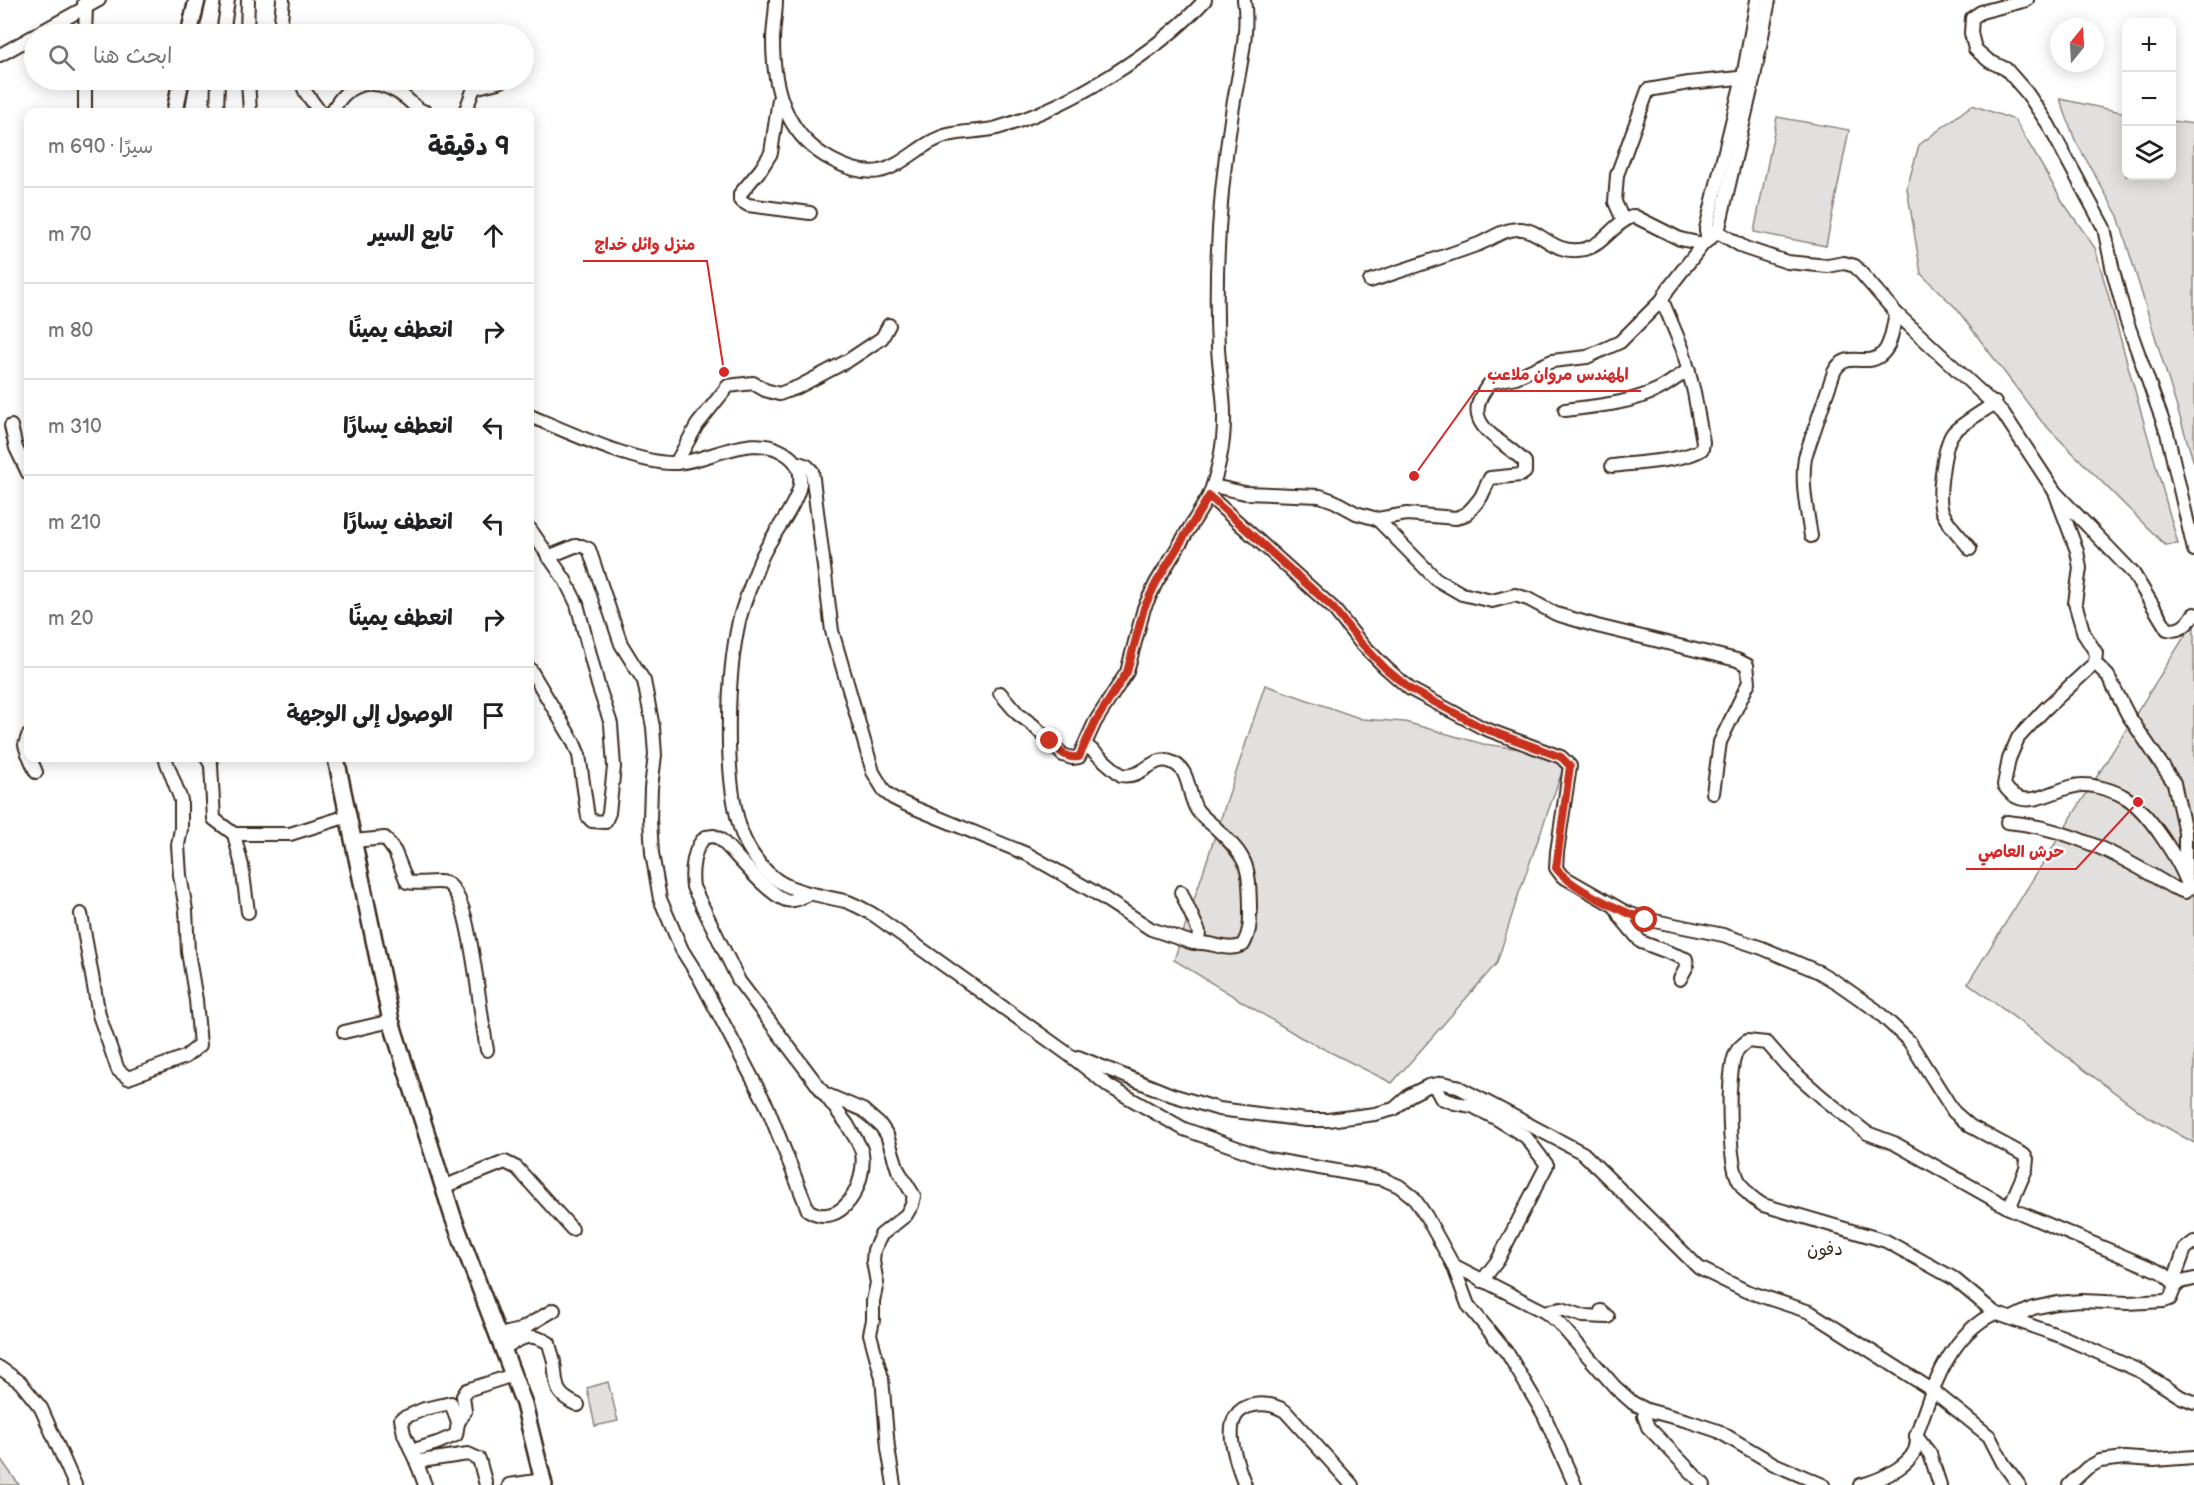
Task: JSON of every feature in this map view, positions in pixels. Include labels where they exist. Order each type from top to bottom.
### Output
[{"type":"main road","points":[[191,24],[197,0]]},
{"type":"main road","points":[[176,108],[179,90]]},
{"type":"main road","points":[[337,762],[391,1021],[443,1187],[524,1404],[543,1483]]},
{"type":"street","points":[[52,24],[84,3],[99,0]]},
{"type":"street","points":[[224,24],[228,0]]},
{"type":"street","points":[[247,24],[248,0]]},
{"type":"street","points":[[282,24],[283,0]]},
{"type":"street","points":[[776,0],[773,53],[780,94],[787,116],[797,133],[809,146],[842,166],[876,171],[888,168],[945,135],[996,128],[1072,97],[1119,70],[1192,14],[1205,0]]},
{"type":"street","points":[[1000,693],[1018,714],[1033,724],[1063,755],[1072,758],[1079,757],[1095,722],[1127,672],[1144,608],[1156,583],[1211,491],[1220,458],[1224,419],[1218,349],[1222,185],[1240,64],[1245,17],[1244,0]]},
{"type":"street","points":[[1748,77],[1756,0]]},
{"type":"street","points":[[1377,519],[1407,513],[1456,518],[1466,514],[1473,507],[1490,477],[1521,475],[1525,472],[1525,462],[1490,433],[1478,419],[1478,406],[1486,388],[1491,382],[1516,377],[1552,361],[1587,357],[1620,342],[1662,300],[1709,236],[1769,0]]},
{"type":"street","points":[[2027,0],[1981,12],[1972,18],[1971,33],[1975,49],[1989,61],[2006,69],[2027,93],[2048,124],[2104,228],[2126,319],[2167,433],[2194,550]]},
{"type":"street","points":[[84,3],[85,24]]},
{"type":"street","points":[[0,55],[24,42]]},
{"type":"street","points":[[1623,220],[1615,202],[1617,175],[1648,90],[1748,77]]},
{"type":"street","points":[[85,90],[85,108]]},
{"type":"street","points":[[217,108],[218,90]]},
{"type":"street","points":[[249,90],[250,108]]},
{"type":"street","points":[[305,90],[317,108]]},
{"type":"street","points":[[334,108],[341,96],[350,90]]},
{"type":"street","points":[[392,90],[416,108]]},
{"type":"street","points":[[466,108],[473,90]]},
{"type":"street","points":[[780,94],[771,153],[740,194],[740,200],[748,205],[810,213]]},
{"type":"street","points":[[1370,281],[1481,243],[1506,230],[1528,230],[1555,246],[1573,250],[1586,249],[1598,243],[1623,220],[1634,216],[1680,239],[1709,236],[1787,262],[1828,266],[1844,263],[1855,266],[1896,313],[1995,403],[2055,492],[2133,573],[2167,628],[2173,630],[2182,628],[2194,614]]},
{"type":"street","points":[[1612,466],[1696,453],[1702,449],[1703,442],[1689,370],[1662,300]]},
{"type":"street","points":[[1812,536],[1803,470],[1805,457],[1834,372],[1838,364],[1845,360],[1872,359],[1882,354],[1888,343],[1896,313]]},
{"type":"street","points":[[676,463],[697,425],[728,386],[753,383],[779,394],[798,387],[849,360],[882,338],[889,325]]},
{"type":"street","points":[[1565,410],[1606,405],[1638,397],[1657,390],[1689,370]]},
{"type":"street","points":[[1970,549],[1944,516],[1941,508],[1944,463],[1948,443],[1953,433],[1995,403]]},
{"type":"street","points":[[534,418],[650,460],[676,463],[727,449],[754,446],[772,448],[807,466],[812,471],[832,631],[868,757],[885,792],[905,804],[1029,855],[1094,892],[1151,929],[1193,943],[1231,949],[1243,945],[1248,937],[1251,924],[1250,879],[1244,857],[1197,810],[1183,770],[1168,761],[1160,760],[1139,774],[1121,775],[1086,745]]},
{"type":"street","points":[[11,426],[16,448],[24,465]]},
{"type":"street","points":[[796,462],[801,473],[800,488],[761,559],[740,619],[732,660],[730,749],[733,793],[739,825],[747,847],[774,879],[808,894],[848,902],[874,915],[1068,1054],[1110,1087],[1184,1129],[1268,1159],[1383,1179],[1399,1186],[1413,1197],[1426,1216],[1453,1265],[1468,1305],[1508,1354],[1544,1415],[1575,1485]]},
{"type":"street","points":[[1211,491],[1320,496],[1377,519],[1436,579],[1462,594],[1492,601],[1515,595],[1528,599],[1556,614],[1737,660],[1747,665],[1749,682],[1720,742],[1713,793]]},
{"type":"street","points":[[1211,491],[1333,608],[1360,642],[1386,669],[1410,689],[1483,728],[1561,757],[1570,766],[1556,868],[1562,876],[1616,908],[1645,920],[1723,935],[1762,948],[1819,972],[1876,1010],[1909,1041],[1954,1112],[1970,1126],[2024,1155],[2027,1159],[2026,1169],[2010,1208]]},
{"type":"street","points":[[2055,492],[2077,551],[2080,568],[2075,603],[2084,634],[2096,653],[2095,663],[2044,708],[2018,738],[2009,759],[2004,785],[2009,793],[2025,800],[2083,785],[2124,796],[2150,821],[2185,874]]},
{"type":"street","points":[[534,536],[565,580],[577,604],[610,724],[614,767],[608,817],[605,822],[592,821],[588,817],[579,754],[534,676]]},
{"type":"street","points":[[548,557],[575,546],[582,546],[589,549],[595,562],[621,644],[644,681],[648,693],[655,754],[651,788],[651,830],[660,899],[682,950],[699,977],[763,1097],[808,1210],[822,1216],[837,1213],[853,1197],[859,1186],[863,1171],[860,1145],[739,981],[693,887],[694,865],[701,840],[714,836],[720,839],[766,886],[784,899],[795,900],[808,894]]},
{"type":"street","points":[[2007,822],[2054,829],[2096,845],[2172,887],[2185,891],[2189,888],[2185,874],[2185,832],[2174,783],[2128,715],[2108,676],[2095,663]]},
{"type":"street","points":[[32,762],[36,772]]},
{"type":"street","points":[[81,914],[99,1015],[118,1070],[128,1078],[185,1057],[200,1045],[188,952],[186,910],[180,875],[178,845],[181,829],[181,800],[167,762]]},
{"type":"street","points":[[209,762],[214,819],[234,834],[290,834],[348,816]]},
{"type":"street","points":[[234,834],[242,866],[248,912]]},
{"type":"street","points":[[354,841],[386,838],[395,852],[407,882],[421,885],[443,883],[450,885],[453,889],[465,915],[487,1050]]},
{"type":"street","points":[[1181,892],[1191,919],[1199,932],[1198,942]]},
{"type":"street","points":[[1616,908],[1621,918],[1641,942],[1686,959],[1687,966],[1680,980]]},
{"type":"street","points":[[344,1032],[391,1021]]},
{"type":"street","points":[[2174,1285],[2163,1273],[2010,1208],[1894,1143],[1867,1133],[1787,1066],[1767,1043],[1747,1041],[1738,1049],[1734,1058],[1730,1124],[1732,1159],[1737,1178],[1746,1194],[1763,1205],[1886,1241],[1953,1278],[1995,1312],[2064,1337],[2142,1372],[2181,1397],[2194,1402]]},
{"type":"street","points":[[1068,1054],[1172,1095],[1219,1109],[1306,1120],[1328,1120],[1394,1109],[1410,1095],[1434,1085],[1443,1083],[1456,1086],[1583,1153],[1699,1268],[1746,1291],[1810,1311],[1932,1390],[1989,1436],[2003,1464],[2019,1485]]},
{"type":"street","points":[[1434,1085],[1440,1098],[1472,1106],[1526,1137],[1547,1165],[1498,1260],[1482,1281]]},
{"type":"street","points":[[823,1093],[863,1110],[881,1126],[887,1135],[898,1170],[914,1196],[906,1215],[880,1235],[874,1250],[873,1261],[877,1283],[870,1334],[882,1377],[888,1448],[894,1485]]},
{"type":"street","points":[[443,1187],[504,1162],[517,1168],[572,1229]]},
{"type":"street","points":[[2012,1318],[2033,1308],[2057,1303],[2082,1301],[2128,1303],[2170,1299],[2185,1249],[2194,1242]]},
{"type":"street","points":[[1453,1265],[1545,1312],[1558,1322],[1633,1403],[1647,1410],[1688,1420],[1718,1431],[1774,1464],[1823,1485]]},
{"type":"street","points":[[2174,1285],[2194,1279]]},
{"type":"street","points":[[1545,1312],[1562,1309],[1583,1316],[1608,1317],[1601,1311]]},
{"type":"street","points":[[501,1341],[554,1310]]},
{"type":"street","points":[[1860,1485],[1874,1482],[1909,1460],[1918,1442],[1916,1436],[1932,1390],[1947,1361],[1966,1332],[1995,1312]]},
{"type":"street","points":[[501,1341],[535,1336],[549,1343],[554,1363],[555,1384],[565,1400],[578,1405]]},
{"type":"street","points":[[0,1368],[20,1382],[41,1408],[75,1485]]},
{"type":"street","points":[[411,1451],[456,1435],[465,1411],[463,1396],[467,1390],[513,1375]]},
{"type":"street","points":[[425,1485],[404,1434],[401,1419],[424,1409],[451,1402],[459,1423]]},
{"type":"street","points":[[1245,1485],[1232,1447],[1233,1420],[1241,1410],[1251,1405],[1263,1404],[1276,1405],[1285,1411],[1352,1485]]},
{"type":"street","points":[[1647,1410],[1644,1416],[1648,1427],[1704,1485]]},
{"type":"street","points":[[1916,1436],[1930,1454],[1940,1485]]},
{"type":"street","points":[[418,1466],[421,1461],[472,1455],[479,1459],[486,1485]]},
{"type":"street","points":[[2069,1485],[2087,1468],[2100,1461],[2125,1458],[2154,1460],[2194,1457]]},
{"type":"street","points":[[509,1485],[543,1483]]},
{"type":"shaded area","points":[[2060,99],[2122,112],[2122,180],[2176,180],[2176,122],[2194,124],[2194,463],[2118,216],[2075,140]]},
{"type":"shaded area","points":[[1972,105],[2015,120],[2063,202],[2095,248],[2178,544],[2165,545],[2042,422],[1956,308],[1921,274],[1907,188],[1919,145]]},
{"type":"shaded area","points":[[1777,117],[1849,130],[1826,246],[1754,232]]},
{"type":"shaded area","points":[[2194,621],[2194,1143],[2145,1115],[1968,983]]},
{"type":"shaded area","points":[[1265,685],[1362,719],[1405,722],[1483,744],[1568,755],[1497,963],[1392,1083],[1300,1037],[1174,960]]},
{"type":"shaded area","points":[[608,1382],[618,1421],[595,1426],[587,1388]]},
{"type":"shaded area","points":[[0,1458],[19,1485],[0,1485]]},
{"type":"place","name":"منزل وائل خداج","points":[[724,372]]},
{"type":"place","name":"المهندس مروان ملاعب","points":[[1414,476]]},
{"type":"place","name":"حرش العاصي","points":[[2138,802]]},
{"type":"district","name":"دفون","points":[[1825,1249]]},
{"type":"route","points":[[1050,741],[1063,755],[1072,758],[1079,757],[1095,722],[1127,672],[1144,608],[1156,583],[1209,496],[1333,608],[1360,642],[1386,669],[1410,689],[1483,728],[1561,757],[1570,766],[1556,868],[1562,876],[1575,884],[1624,912],[1645,920]]}]
